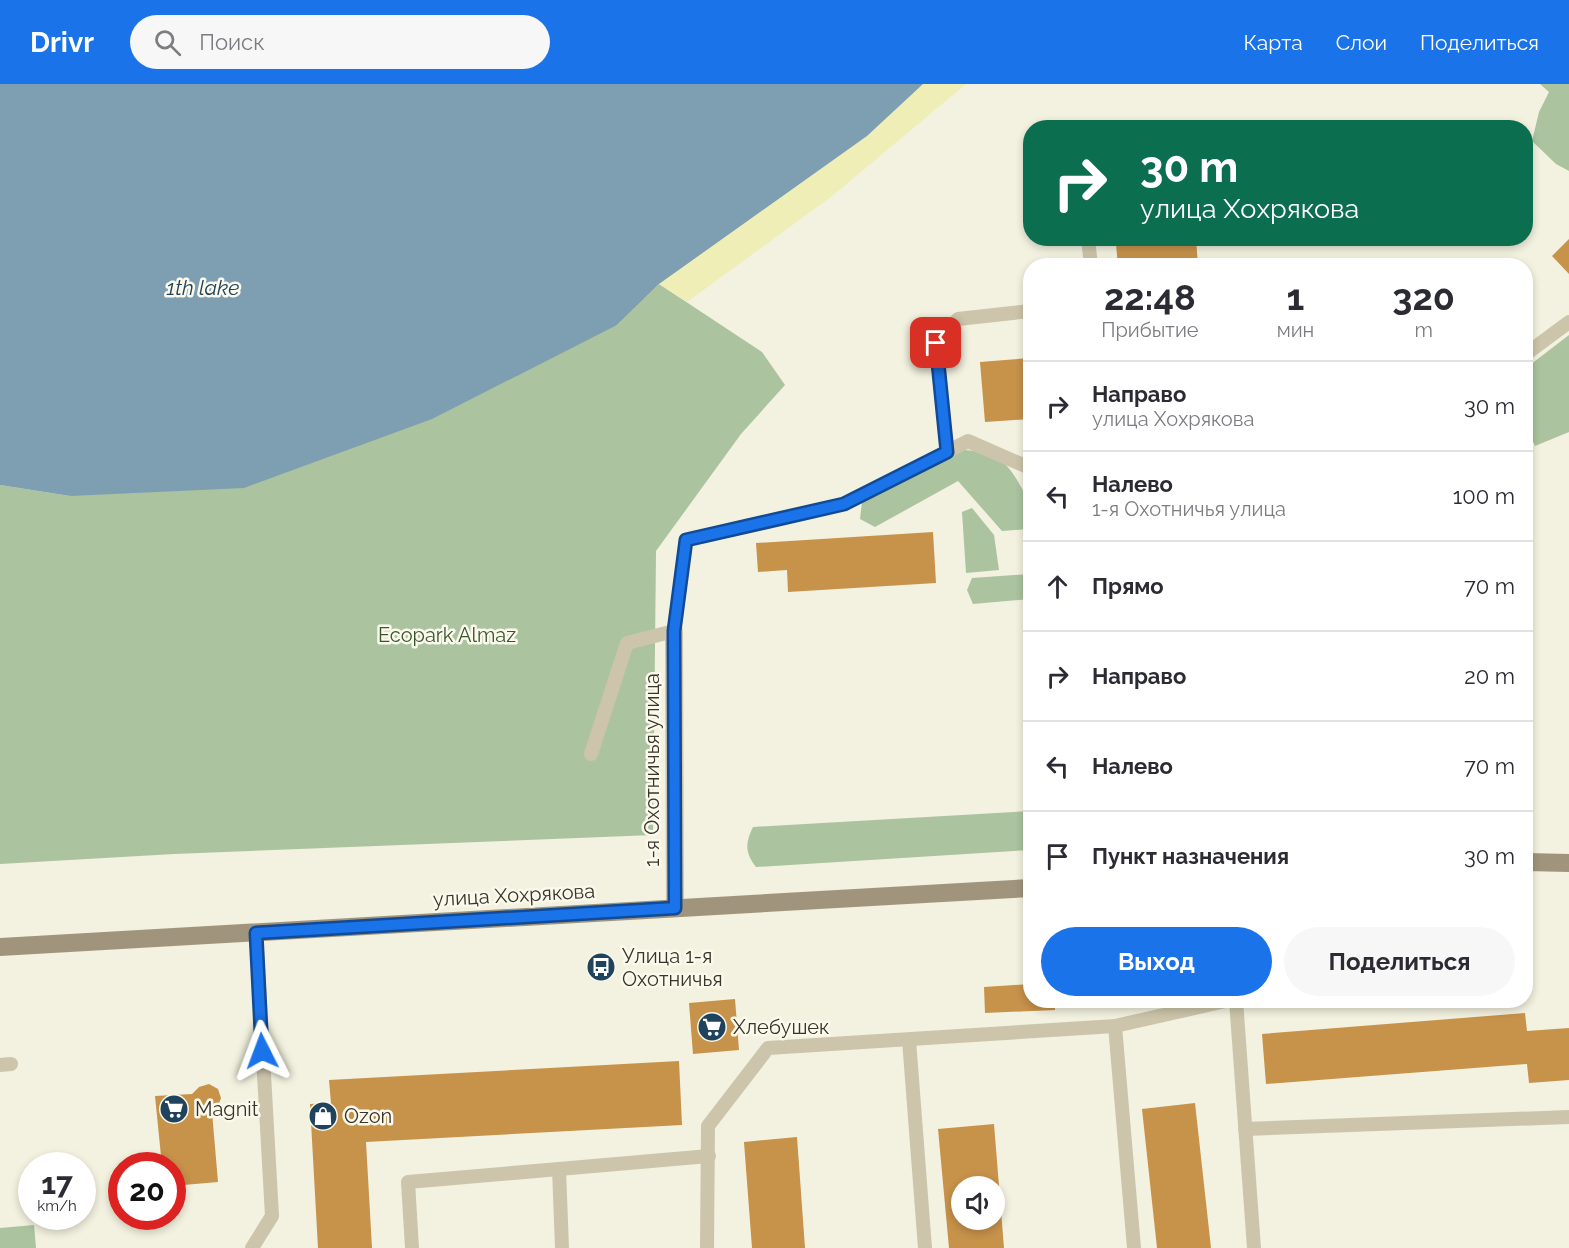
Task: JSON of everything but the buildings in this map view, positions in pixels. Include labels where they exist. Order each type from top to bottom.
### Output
[{"type":"main road","points":[[1533,862],[1569,862]]},
{"type":"main road","name":"улица Хохрякова","points":[[0,947],[1023,888]]},
{"type":"street","name":"1-я Охотничья улица","points":[[674,631],[675,908]]},
{"type":"lane","points":[[947,452],[936,343],[958,319],[1023,312]]},
{"type":"lane","points":[[1533,349],[1569,322]]},
{"type":"lane","points":[[591,754],[627,643],[674,631],[686,540],[844,504],[968,441],[1023,465]]},
{"type":"lane","points":[[252,1248],[272,1216],[256,933]]},
{"type":"lane","points":[[707,1248],[708,1126],[768,1048],[1115,1026],[1195,1008]]},
{"type":"lane","points":[[1237,1008],[1254,1248]]},
{"type":"lane","points":[[1115,1026],[1134,1248]]},
{"type":"lane","points":[[909,1040],[925,1248]]},
{"type":"lane","points":[[1245,1129],[1569,1117]]},
{"type":"lane","points":[[412,1248],[408,1182],[709,1156]]},
{"type":"lane","points":[[559,1169],[562,1248]]},
{"type":"green space","points":[[1540,84],[1569,84],[1569,171],[1556,164],[1533,142],[1539,112],[1549,92]]},
{"type":"green space","name":"Ecopark Almaz","points":[[659,284],[762,352],[785,385],[741,434],[656,551],[653,835],[174,854],[0,864],[0,485],[70,496],[617,325]]},
{"type":"green space","points":[[1569,335],[1569,432],[1535,446],[1533,442],[1533,363]]},
{"type":"green space","points":[[959,450],[984,452],[1001,460],[1014,474],[1023,490],[1023,530],[1002,531],[958,481],[875,527],[860,519],[862,502]]},
{"type":"green space","points":[[972,508],[994,535],[999,570],[966,573],[962,512]]},
{"type":"green space","points":[[1023,574],[1023,600],[973,604],[967,590],[972,578]]},
{"type":"green space","points":[[1023,811],[1023,850],[756,867],[747,848],[753,827]]},
{"type":"green space","points":[[18,1226],[18,1230],[34,1230],[36,1248],[0,1248],[0,1228]]},
{"type":"sand","points":[[923,84],[966,84],[832,196],[687,302],[659,284],[867,136]]},
{"type":"water","name":"1th lake","points":[[0,84],[923,84],[867,136],[659,284],[617,325],[432,419],[244,488],[70,496],[0,485]]},
{"type":"place","name":"Улица 1-я Охотничья","points":[[601,967]]},
{"type":"place","name":"Хлебушек","points":[[712,1027]]},
{"type":"place","name":"Magnit","points":[[174,1109]]},
{"type":"place","name":"Ozon","points":[[323,1116]]},
{"type":"route","points":[[262,1051],[256,933],[675,908],[674,631],[686,540],[844,504],[947,452],[936,343]]}]
